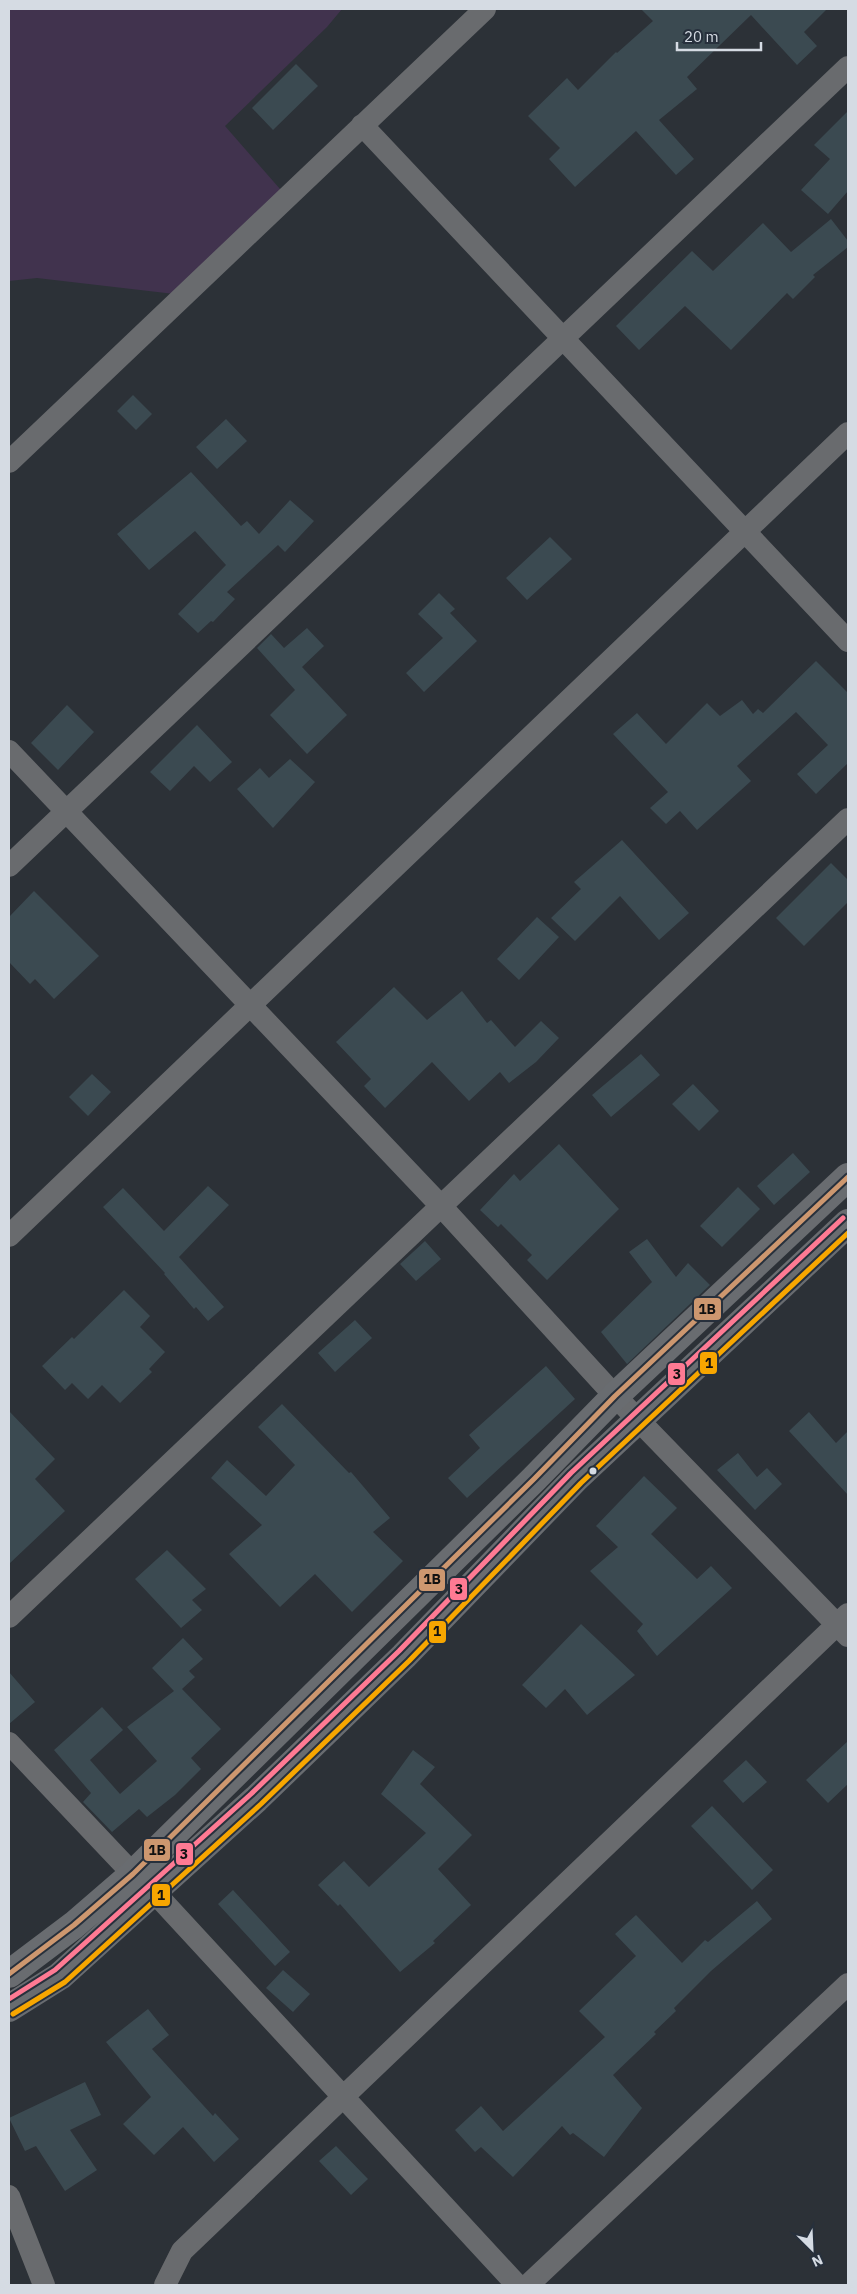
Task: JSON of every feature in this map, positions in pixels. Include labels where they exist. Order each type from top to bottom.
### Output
[{"type":"main road","points":[[9,1974],[74,1925],[133,1874],[615,1396],[848,1177]]},
{"type":"main road","points":[[9,2008],[60,1976],[256,1798],[397,1662],[576,1478],[848,1222]]},
{"type":"street","points":[[9,462],[485,9]]},
{"type":"street","points":[[9,866],[848,67]]},
{"type":"street","points":[[362,125],[848,640]]},
{"type":"street","points":[[9,1236],[848,433]]},
{"type":"street","points":[[9,751],[440,1206],[615,1396],[844,1624],[182,2251],[165,2285]]},
{"type":"street","points":[[9,1617],[848,819]]},
{"type":"street","points":[[9,1743],[133,1874],[154,1892],[342,2098],[517,2285]]},
{"type":"street","points":[[528,2285],[848,1984]]},
{"type":"street","points":[[9,2196],[44,2285]]},
{"type":"shaded area","points":[[9,9],[342,9],[327,27],[225,126],[287,197],[183,295],[37,278],[9,281]]},
{"type":"building","points":[[641,9],[827,9],[804,32],[817,46],[797,65],[751,15],[687,77],[697,89],[659,120],[694,159],[676,175],[636,131],[575,187],[549,159],[560,148],[528,116],[567,78],[578,90],[616,52],[653,21]]},
{"type":"building","points":[[296,64],[318,86],[273,130],[252,108]]},
{"type":"building","points":[[848,111],[848,191],[828,214],[801,190],[830,159],[814,145]]},
{"type":"building","points":[[831,219],[848,241],[848,247],[813,275],[815,277],[793,299],[787,293],[731,350],[685,306],[639,350],[616,326],[692,251],[713,271],[763,223],[791,252]]},
{"type":"building","points":[[133,395],[152,414],[136,430],[117,411]]},
{"type":"building","points":[[226,419],[247,441],[217,469],[196,447]]},
{"type":"building","points":[[191,472],[241,526],[247,521],[259,534],[290,500],[314,521],[285,552],[278,545],[227,592],[235,599],[213,622],[211,621],[198,633],[178,614],[226,565],[195,531],[149,570],[117,534]]},
{"type":"building","points":[[550,537],[572,559],[527,600],[506,578]]},
{"type":"building","points":[[439,593],[455,609],[450,613],[477,641],[424,692],[406,673],[443,638],[418,614]]},
{"type":"building","points":[[307,628],[324,646],[302,667],[347,715],[307,754],[270,715],[295,690],[257,648],[271,634],[284,648]]},
{"type":"building","points":[[816,661],[848,693],[848,765],[816,794],[797,774],[828,745],[796,712],[737,766],[751,781],[697,830],[680,811],[666,824],[650,808],[668,792],[613,734],[637,713],[666,744],[707,703],[720,716],[742,700],[753,714],[758,709],[763,713]]},
{"type":"building","points":[[67,705],[94,732],[58,770],[31,743]]},
{"type":"building","points":[[197,725],[232,762],[210,782],[194,766],[170,791],[150,772]]},
{"type":"building","points":[[290,759],[315,782],[273,828],[237,789],[260,768],[269,778]]},
{"type":"building","points":[[622,840],[689,913],[659,940],[620,896],[575,941],[551,918],[581,889],[574,882]]},
{"type":"building","points":[[831,863],[848,880],[848,902],[804,946],[776,918]]},
{"type":"building","points":[[34,891],[99,956],[54,999],[35,979],[30,984],[9,962],[9,917]]},
{"type":"building","points":[[537,917],[559,937],[519,980],[497,959]]},
{"type":"building","points":[[394,987],[427,1020],[462,991],[487,1023],[491,1020],[515,1047],[541,1021],[559,1038],[536,1062],[509,1083],[500,1072],[469,1101],[432,1062],[385,1108],[364,1086],[371,1079],[336,1042]]},
{"type":"building","points":[[641,1054],[660,1075],[611,1117],[592,1095]]},
{"type":"building","points":[[92,1074],[111,1092],[88,1116],[69,1097]]},
{"type":"building","points":[[693,1084],[719,1111],[699,1131],[672,1104]]},
{"type":"building","points":[[559,1144],[619,1209],[547,1280],[527,1260],[532,1255],[501,1224],[498,1227],[480,1210],[514,1174],[520,1181]]},
{"type":"building","points":[[793,1153],[810,1172],[774,1205],[757,1186]]},
{"type":"building","points":[[208,1186],[229,1205],[179,1257],[224,1307],[208,1321],[196,1307],[194,1309],[165,1273],[103,1207],[123,1188],[164,1231]]},
{"type":"building","points":[[738,1187],[760,1209],[722,1247],[700,1226]]},
{"type":"building","points":[[647,1239],[676,1277],[688,1263],[710,1285],[627,1364],[601,1332],[652,1282],[629,1252]]},
{"type":"building","points":[[425,1241],[441,1259],[416,1281],[400,1264]]},
{"type":"building","points":[[124,1290],[150,1316],[140,1327],[165,1352],[149,1369],[152,1372],[120,1403],[102,1385],[88,1399],[72,1383],[65,1390],[42,1366],[72,1337],[74,1339]]},
{"type":"building","points":[[355,1320],[372,1338],[335,1372],[318,1353]]},
{"type":"building","points":[[546,1366],[575,1399],[467,1498],[448,1478],[480,1448],[469,1435]]},
{"type":"building","points":[[282,1404],[349,1473],[351,1472],[390,1518],[373,1532],[403,1561],[352,1612],[315,1574],[280,1607],[229,1554],[262,1525],[211,1478],[227,1460],[266,1496],[295,1465],[258,1427]]},
{"type":"building","points":[[9,1411],[55,1459],[35,1479],[65,1511],[9,1564]]},
{"type":"building","points":[[809,1412],[836,1443],[848,1431],[848,1495],[789,1431]]},
{"type":"building","points":[[738,1453],[757,1477],[767,1468],[782,1484],[755,1510],[717,1470]]},
{"type":"building","points":[[644,1476],[677,1508],[651,1534],[697,1579],[711,1566],[732,1588],[657,1656],[637,1631],[643,1624],[590,1571],[618,1547],[596,1526]]},
{"type":"building","points":[[167,1550],[206,1589],[192,1600],[202,1610],[181,1628],[135,1579]]},
{"type":"building","points":[[581,1624],[635,1675],[587,1715],[565,1689],[546,1708],[522,1685]]},
{"type":"building","points":[[183,1638],[203,1659],[189,1671],[195,1677],[182,1689],[221,1729],[191,1758],[201,1769],[175,1795],[147,1817],[139,1809],[112,1832],[83,1802],[91,1793],[54,1750],[102,1707],[123,1730],[90,1760],[120,1794],[157,1761],[127,1727],[174,1691],[152,1668]]},
{"type":"building","points":[[9,1672],[35,1702],[9,1724]]},
{"type":"building","points":[[848,1741],[848,1784],[828,1803],[806,1780]]},
{"type":"building","points":[[413,1750],[435,1767],[420,1784],[472,1835],[438,1869],[471,1905],[433,1941],[435,1943],[400,1972],[340,1904],[338,1906],[318,1885],[344,1861],[369,1887],[426,1833],[381,1794]]},
{"type":"building","points":[[746,1760],[767,1782],[743,1803],[723,1781]]},
{"type":"building","points":[[712,1806],[773,1870],[752,1890],[691,1826]]},
{"type":"building","points":[[233,1890],[290,1952],[275,1966],[218,1904]]},
{"type":"building","points":[[757,1901],[772,1919],[711,1971],[674,2008],[676,2011],[654,2032],[656,2034],[613,2075],[642,2108],[604,2157],[573,2133],[570,2135],[562,2126],[513,2177],[481,2147],[475,2152],[455,2130],[481,2106],[503,2131],[605,2037],[579,2011],[636,1956],[615,1934],[636,1915],[682,1963],[705,1940],[708,1942]]},
{"type":"building","points":[[283,1970],[310,1994],[293,2012],[266,1988]]},
{"type":"building","points":[[148,2009],[169,2035],[152,2049],[213,2116],[215,2113],[239,2139],[214,2162],[183,2127],[154,2155],[123,2124],[151,2097],[106,2042]]},
{"type":"building","points":[[85,2082],[101,2115],[70,2130],[97,2170],[65,2191],[36,2146],[25,2151],[9,2118]]},
{"type":"building","points":[[336,2146],[368,2179],[351,2195],[319,2161]]},
{"type":"transit line","name":"1B","points":[[9,1974],[74,1925],[133,1874],[534,1479],[615,1396],[848,1177]]},
{"type":"transit line","name":"3","points":[[9,1999],[55,1970],[251,1794],[399,1651],[571,1473],[843,1218]]},
{"type":"transit line","name":"1","points":[[13,2014],[65,1982],[261,1804],[409,1661],[581,1483],[848,1233]]}]
